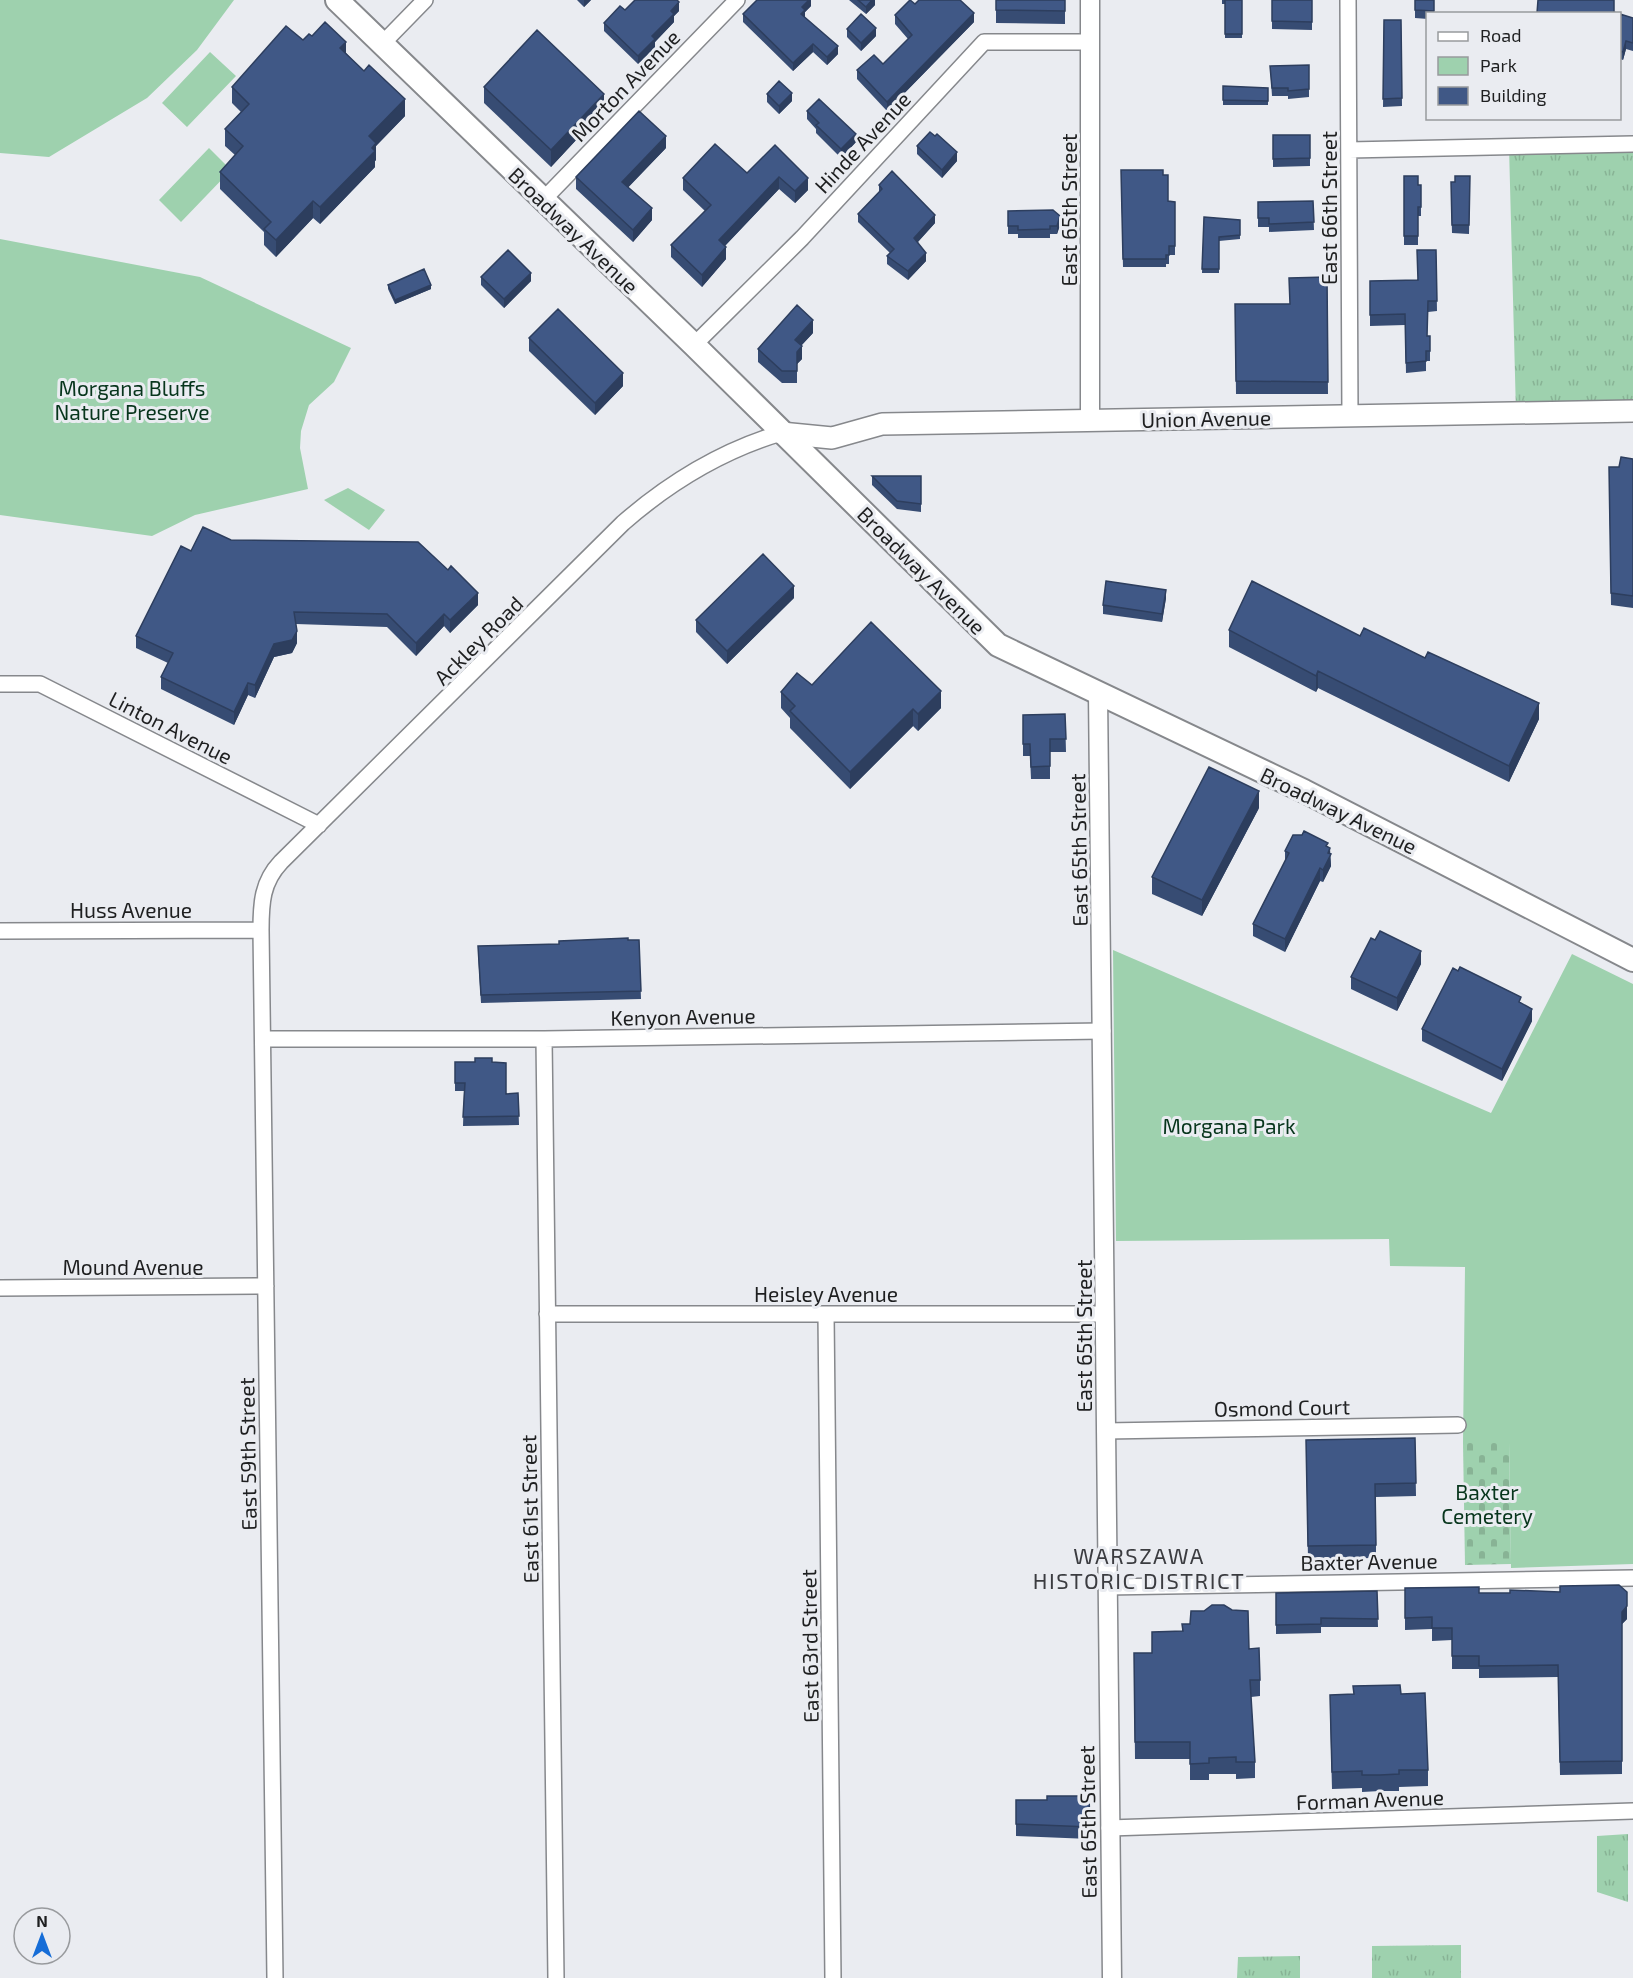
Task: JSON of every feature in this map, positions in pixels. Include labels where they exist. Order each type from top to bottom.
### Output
[{"type":"main road","name":"Broadway Avenue","points":[[337,0],[694,345],[998,645],[1304,791],[1633,960]]},
{"type":"main road","name":"Union Avenue","points":[[781,433],[832,438],[882,424],[1633,411]]},
{"type":"street","points":[[383,44],[425,0]]},
{"type":"street","name":"Morton Avenue","points":[[543,200],[737,0]]},
{"type":"street","name":"East 65th Street","points":[[1090,0],[1090,420]]},
{"type":"street","name":"East 66th Street","points":[[1348,0],[1350,415]]},
{"type":"street","name":"Hinde Avenue","points":[[694,345],[802,238],[984,42],[1090,42]]},
{"type":"street","points":[[1349,150],[1633,144]]},
{"type":"street","name":"Ackley Road","points":[[261,930],[261,900],[271,873],[623,523],[675,480],[744,444],[781,433]]},
{"type":"street","name":"Linton Avenue","points":[[0,684],[40,684],[319,825]]},
{"type":"street","name":"East 65th Street","points":[[1098,693],[1112,1978]]},
{"type":"street","name":"Huss Avenue","points":[[0,931],[261,930]]},
{"type":"street","name":"East 59th Street","points":[[261,930],[274,1978]]},
{"type":"street","name":"Kenyon Avenue","points":[[263,1040],[544,1039],[1103,1031]]},
{"type":"street","name":"East 61st Street","points":[[544,1039],[556,1978]]},
{"type":"street","name":"Mound Avenue","points":[[0,1288],[266,1286]]},
{"type":"street","name":"Heisley Avenue","points":[[547,1314],[1105,1314]]},
{"type":"street","name":"East 63rd Street","points":[[826,1314],[833,1978]]},
{"type":"street","name":"Osmond Court","points":[[1105,1431],[1458,1425]]},
{"type":"street","name":"Baxter Avenue","points":[[1106,1587],[1633,1578]]},
{"type":"street","name":"Forman Avenue","points":[[1109,1828],[1633,1811]]},
{"type":"green space","points":[[0,0],[234,0],[197,50],[147,98],[49,157],[0,153]]},
{"type":"green space","points":[[210,52],[236,76],[187,127],[162,103]]},
{"type":"green space","points":[[1633,146],[1633,411],[1516,413],[1509,147]]},
{"type":"green space","points":[[209,148],[231,170],[181,222],[159,200]]},
{"type":"green space","name":"Morgana Bluffs Nature Preserve","points":[[0,239],[200,277],[351,348],[334,382],[309,405],[301,431],[300,448],[308,489],[195,515],[152,536],[0,515]]},
{"type":"green space","points":[[348,488],[385,510],[369,530],[324,500]]},
{"type":"green space","name":"Morgana Park","points":[[1113,950],[1491,1113],[1572,954],[1633,984],[1633,1564],[1511,1568],[1509,1443],[1463,1443],[1465,1267],[1390,1266],[1389,1239],[1116,1241]]},
{"type":"green space","name":"Baxter Cemetery","points":[[1463,1443],[1509,1443],[1511,1564],[1465,1565]]},
{"type":"green space","points":[[1628,1834],[1628,1902],[1597,1892],[1597,1836]]},
{"type":"green space","points":[[1461,1945],[1461,1978],[1372,1978],[1372,1946]]},
{"type":"green space","points":[[1300,1956],[1300,1978],[1237,1978],[1238,1957]]},
{"type":"building","points":[[635,0],[677,0],[679,2],[671,11],[674,14],[652,36],[655,39],[638,56],[604,23],[620,6],[625,10]]},
{"type":"building","points":[[757,0],[809,0],[802,7],[805,10],[801,14],[838,46],[827,57],[813,44],[793,63],[743,14]]},
{"type":"building","points":[[858,0],[872,0],[866,7]]},
{"type":"building","points":[[910,0],[915,4],[919,0],[960,0],[974,13],[887,102],[857,70],[874,55],[883,64],[912,35],[895,15]]},
{"type":"building","points":[[996,0],[1065,0],[1065,11],[996,10]]},
{"type":"building","points":[[1225,0],[1242,0],[1242,34],[1225,34]]},
{"type":"building","points":[[1272,0],[1312,0],[1312,22],[1272,21]]},
{"type":"building","points":[[1415,0],[1434,0],[1434,11],[1415,10]]},
{"type":"building","points":[[1538,0],[1614,0],[1614,12],[1537,12]]},
{"type":"building","points":[[861,14],[876,28],[861,43],[847,29]]},
{"type":"building","points":[[1621,14],[1633,18],[1633,43],[1626,41],[1623,52],[1621,51]]},
{"type":"building","points":[[1384,20],[1401,20],[1402,98],[1383,99]]},
{"type":"building","points":[[325,22],[346,42],[340,48],[364,71],[369,65],[405,99],[369,136],[376,143],[372,148],[375,151],[320,207],[313,201],[276,240],[264,229],[271,222],[220,172],[243,146],[225,129],[249,104],[232,87],[286,26],[303,40],[309,34],[312,36]]},
{"type":"building","points":[[537,30],[604,94],[551,150],[484,87]]},
{"type":"building","points":[[1309,65],[1309,89],[1288,91],[1288,88],[1272,88],[1270,66]]},
{"type":"building","points":[[779,81],[792,93],[779,106],[767,94]]},
{"type":"building","points":[[1223,86],[1268,88],[1268,101],[1223,100]]},
{"type":"building","points":[[819,99],[856,134],[841,149],[816,125],[819,123],[807,111]]},
{"type":"building","points":[[639,111],[666,136],[622,182],[652,208],[633,230],[576,177]]},
{"type":"building","points":[[930,132],[935,136],[937,134],[957,152],[942,170],[917,146]]},
{"type":"building","points":[[1273,135],[1310,135],[1310,158],[1273,159]]},
{"type":"building","points":[[715,144],[747,173],[775,145],[808,178],[795,191],[779,177],[719,240],[726,247],[702,275],[671,245],[711,205],[683,178]]},
{"type":"building","points":[[1121,170],[1163,170],[1163,175],[1168,175],[1168,201],[1175,202],[1175,246],[1169,246],[1169,255],[1166,255],[1166,259],[1123,259]]},
{"type":"building","points":[[892,171],[935,215],[914,238],[926,253],[908,271],[887,256],[894,249],[858,214],[882,189],[879,185]]},
{"type":"building","points":[[1404,176],[1418,176],[1418,185],[1421,185],[1418,236],[1404,236]]},
{"type":"building","points":[[1455,176],[1470,176],[1469,225],[1452,225],[1451,182],[1455,182]]},
{"type":"building","points":[[1313,201],[1314,222],[1269,224],[1269,218],[1258,218],[1258,202]]},
{"type":"building","points":[[1053,210],[1060,216],[1057,226],[1050,226],[1050,229],[1018,230],[1018,226],[1008,226],[1008,211]]},
{"type":"building","points":[[1204,217],[1240,220],[1240,235],[1219,237],[1219,269],[1202,269]]},
{"type":"building","points":[[508,250],[531,273],[504,299],[481,277]]},
{"type":"building","points":[[1417,250],[1436,250],[1437,301],[1428,301],[1427,336],[1430,336],[1430,351],[1426,351],[1426,361],[1406,363],[1405,314],[1370,315],[1370,281],[1418,280]]},
{"type":"building","points":[[424,269],[431,285],[395,300],[388,285]]},
{"type":"building","points":[[1327,277],[1328,382],[1236,381],[1235,304],[1290,304],[1289,278]]},
{"type":"building","points":[[797,305],[813,320],[795,340],[802,346],[797,352],[797,371],[782,371],[758,349]]},
{"type":"building","points":[[558,309],[623,373],[595,403],[529,338]]},
{"type":"building","points":[[1621,457],[1633,459],[1633,596],[1611,593],[1609,467],[1619,467]]},
{"type":"building","points":[[872,476],[921,476],[921,504],[897,501]]},
{"type":"building","points":[[203,527],[231,540],[418,542],[448,570],[451,566],[478,593],[450,620],[444,614],[416,643],[387,614],[294,612],[297,631],[292,640],[274,644],[255,685],[248,683],[234,712],[161,677],[173,653],[136,636],[181,546],[191,551]]},
{"type":"building","points":[[763,554],[794,586],[727,651],[696,620]]},
{"type":"building","points":[[1106,581],[1166,590],[1162,614],[1103,605]]},
{"type":"building","points":[[1252,581],[1360,636],[1364,628],[1425,658],[1428,652],[1539,703],[1509,766],[1318,671],[1316,676],[1229,630]]},
{"type":"building","points":[[871,622],[941,691],[918,714],[913,709],[850,772],[790,711],[795,706],[781,692],[797,673],[812,685]]},
{"type":"building","points":[[1065,714],[1066,739],[1050,739],[1050,766],[1031,767],[1030,744],[1023,744],[1023,715]]},
{"type":"building","points":[[1209,767],[1259,791],[1202,900],[1152,877]]},
{"type":"building","points":[[1304,831],[1328,843],[1326,846],[1330,848],[1328,853],[1331,854],[1323,870],[1320,868],[1285,939],[1253,924],[1289,853],[1285,851],[1293,835],[1302,835]]},
{"type":"building","points":[[1380,931],[1421,951],[1397,998],[1351,977],[1371,938],[1375,940]]},
{"type":"building","points":[[628,938],[628,940],[639,940],[641,991],[481,995],[478,946],[559,944],[559,941]]},
{"type":"building","points":[[1460,967],[1521,997],[1519,1002],[1532,1009],[1502,1069],[1422,1029],[1453,968],[1458,971]]},
{"type":"building","points":[[475,1058],[492,1058],[492,1062],[506,1063],[506,1094],[518,1093],[519,1116],[463,1117],[465,1083],[455,1083],[455,1062],[475,1062]]},
{"type":"building","points":[[1415,1438],[1416,1483],[1375,1484],[1376,1545],[1308,1546],[1306,1440]]},
{"type":"building","points":[[1619,1585],[1627,1592],[1627,1606],[1622,1612],[1622,1761],[1560,1762],[1558,1665],[1479,1666],[1479,1656],[1452,1656],[1452,1628],[1432,1628],[1432,1617],[1405,1618],[1405,1588],[1479,1587],[1479,1593],[1510,1593],[1510,1590],[1560,1592],[1560,1586]]},
{"type":"building","points":[[1377,1591],[1378,1619],[1321,1618],[1321,1624],[1276,1625],[1276,1593]]},
{"type":"building","points":[[1212,1605],[1224,1605],[1232,1610],[1248,1611],[1249,1649],[1259,1648],[1260,1680],[1250,1680],[1255,1762],[1236,1762],[1236,1757],[1209,1758],[1209,1763],[1190,1764],[1190,1742],[1135,1742],[1134,1653],[1152,1653],[1152,1632],[1183,1631],[1182,1624],[1190,1624],[1191,1611],[1204,1611]]},
{"type":"building","points":[[1400,1685],[1401,1694],[1425,1693],[1428,1770],[1399,1770],[1399,1774],[1380,1775],[1362,1775],[1362,1771],[1332,1772],[1330,1695],[1354,1694],[1353,1686]]},
{"type":"building","points":[[1047,1796],[1089,1796],[1090,1827],[1016,1824],[1016,1800],[1047,1800]]},
{"type":"district","name":"WARSZAWA HISTORIC DISTRICT","points":[[1139,1568]]}]
